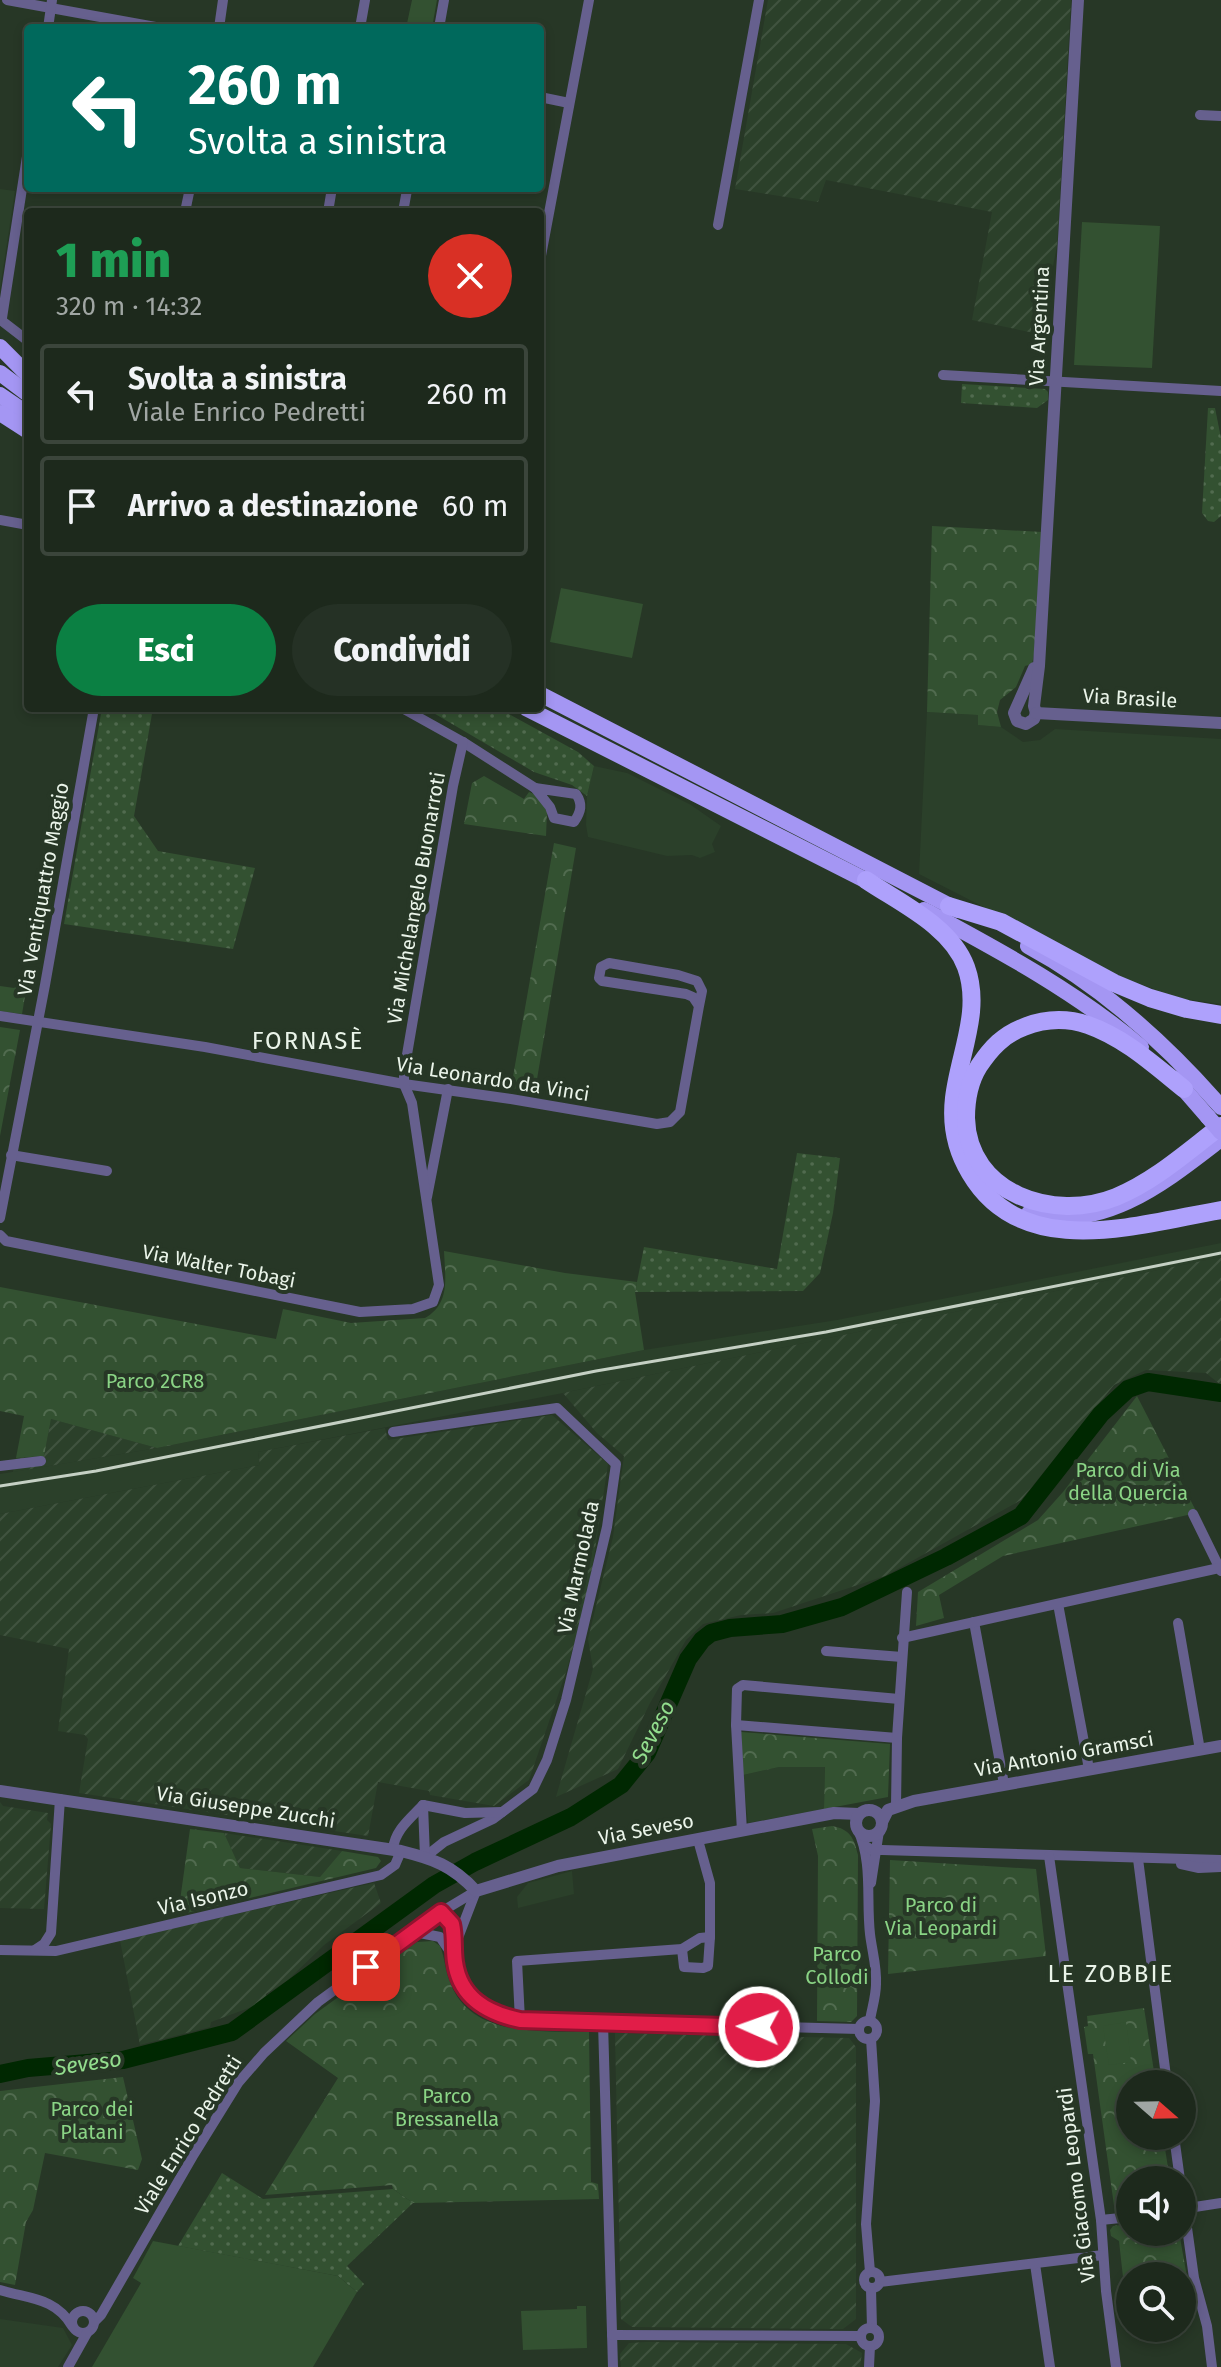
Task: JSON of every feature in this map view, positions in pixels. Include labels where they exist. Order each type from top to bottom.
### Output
[{"type":"highway","points":[[0,347],[24,371]]},
{"type":"highway","points":[[0,373],[24,391]]},
{"type":"highway","points":[[0,395],[24,411]]},
{"type":"highway","points":[[0,413],[24,428]]},
{"type":"highway","points":[[544,696],[1033,949],[1091,986],[1170,1052],[1218,1117]]},
{"type":"highway","points":[[534,712],[1013,957],[1102,1013],[1184,1089]]},
{"type":"highway","points":[[866,880],[938,929],[965,964],[972,1009],[954,1100],[954,1131],[961,1159],[978,1187],[1000,1208],[1043,1228],[1066,1231],[1114,1228],[1221,1210]]},
{"type":"highway","points":[[949,906],[1001,922],[1114,983],[1150,998],[1221,1015]]},
{"type":"highway","points":[[1060,1019],[1088,1025],[1135,1050],[1218,1117],[1138,1186],[1114,1198],[1065,1207],[1027,1200],[989,1177],[974,1155],[966,1130],[966,1102],[973,1076],[989,1051],[1008,1034],[1035,1023],[1060,1019]]},
{"type":"highway","points":[[978,1187],[1003,1203],[1034,1215],[1065,1219],[1091,1216],[1144,1194],[1221,1139]]},
{"type":"street","points":[[7,0],[52,4],[143,24]]},
{"type":"street","points":[[220,24],[223,0]]},
{"type":"street","points":[[361,24],[365,0]]},
{"type":"street","points":[[440,24],[444,0]]},
{"type":"street","points":[[544,239],[589,0]]},
{"type":"street","points":[[718,225],[759,0]]},
{"type":"street","name":"Via Argentina","points":[[1035,710],[1078,0]]},
{"type":"street","points":[[49,24],[52,4]]},
{"type":"street","points":[[544,98],[569,103]]},
{"type":"street","points":[[1200,115],[1221,116]]},
{"type":"street","points":[[24,176],[2,321],[24,338]]},
{"type":"street","points":[[943,375],[1221,391]]},
{"type":"street","points":[[0,520],[24,524]]},
{"type":"street","name":"Via Argentina","points":[[1019,703],[1040,654]]},
{"type":"street","points":[[1026,702],[1035,710],[1030,723],[1020,723],[1014,713],[1019,703],[1026,702]]},
{"type":"street","name":"Via Brasile","points":[[1035,710],[1221,723]]},
{"type":"street","name":"Via Ventiquattro Maggio","points":[[0,1218],[93,712]]},
{"type":"street","points":[[409,712],[535,788],[550,807],[554,818],[574,822],[580,813],[580,801],[576,794],[535,788]]},
{"type":"street","name":"Via Michelangelo Buonarroti","points":[[433,1302],[439,1285],[412,1103],[404,1084],[404,1072],[463,742]]},
{"type":"street","points":[[609,963],[697,981],[702,991],[699,1006],[693,997],[686,994],[602,981],[599,978],[601,967],[609,963]]},
{"type":"street","name":"Via Leonardo da Vinci","points":[[0,1016],[205,1047],[404,1084],[657,1124],[670,1122],[680,1112],[699,1006]]},
{"type":"street","name":"Via Michelangelo Buonarroti","points":[[426,1202],[448,1089]]},
{"type":"street","points":[[11,1155],[107,1171]]},
{"type":"street","name":"Via Walter Tobagi","points":[[0,1235],[6,1241],[93,1261],[360,1312],[413,1309],[433,1302]]},
{"type":"street","name":"Via Marmolada","points":[[393,1432],[557,1408],[616,1464],[607,1527],[566,1700],[547,1760],[533,1789],[502,1812],[444,1842],[425,1857]]},
{"type":"street","points":[[0,1466],[41,1461]]},
{"type":"street","points":[[902,1638],[1220,1570],[1193,1514]]},
{"type":"street","points":[[870,1889],[881,1826],[885,1813],[896,1804],[902,1638],[907,1592]]},
{"type":"street","points":[[1058,1604],[1089,1769]]},
{"type":"street","points":[[974,1622],[1004,1784]]},
{"type":"street","points":[[1178,1623],[1200,1750]]},
{"type":"street","points":[[826,1651],[902,1657]]},
{"type":"street","points":[[742,1831],[737,1689],[743,1685],[899,1699]]},
{"type":"street","points":[[736,1725],[897,1738]]},
{"type":"street","name":"Via Antonio Gramsci","points":[[865,1812],[1221,1746]]},
{"type":"street","name":"Via Giuseppe Zucchi","points":[[0,1791],[397,1850],[446,1865],[476,1891]]},
{"type":"street","points":[[35,1950],[44,1944],[51,1933],[60,1799]]},
{"type":"street","points":[[425,1857],[423,1805],[465,1813],[502,1812]]},
{"type":"street","name":"Via Isonzo","points":[[0,1950],[56,1951],[381,1875],[395,1865],[397,1850],[394,1838],[423,1805]]},
{"type":"street","name":"Via Seveso","points":[[476,1891],[558,1866],[849,1812],[865,1812]]},
{"type":"street","points":[[870,2020],[876,1995],[876,1972],[870,1934],[870,1889],[864,1845],[855,1821],[865,1812],[879,1814],[881,1826]]},
{"type":"street","points":[[827,1816],[846,1821],[868,1836],[881,1826]]},
{"type":"street","points":[[682,1949],[684,1967],[708,1966],[710,1883],[698,1840]]},
{"type":"street","points":[[864,1845],[878,1850],[1221,1860]]},
{"type":"street","name":"Via Giacomo Leopardi","points":[[1049,1856],[1101,2220],[1116,2367]]},
{"type":"street","points":[[1138,1859],[1165,2070]]},
{"type":"street","points":[[1167,1860],[1199,1868],[1221,1867]]},
{"type":"street","points":[[450,1943],[476,1891]]},
{"type":"street","name":"Viale Enrico Pedretti","points":[[92,2318],[107,2303],[194,2154],[238,2083],[258,2059],[318,2002],[441,1912],[476,1891]]},
{"type":"street","points":[[441,1912],[440,1923],[450,1943],[461,1983],[476,2002],[498,2015],[520,2020],[859,2029]]},
{"type":"street","points":[[415,1932],[433,1934],[450,1943]]},
{"type":"street","points":[[51,1933],[56,1942],[67,1948]]},
{"type":"street","points":[[520,2020],[517,1961],[682,1949],[700,1938],[710,1937]]},
{"type":"street","points":[[859,2029],[864,2021],[870,2020]]},
{"type":"street","points":[[859,2029],[862,2037],[871,2039],[876,2036],[878,2029],[870,2020]]},
{"type":"street","points":[[603,2023],[613,2367]]},
{"type":"street","points":[[871,2039],[875,2109],[866,2224],[870,2272],[865,2275],[865,2286],[1103,2255]]},
{"type":"street","points":[[1196,2207],[1221,2203]]},
{"type":"street","points":[[1101,2220],[1116,2218]]},
{"type":"street","points":[[1189,2246],[1207,2326],[1212,2367]]},
{"type":"street","points":[[1035,2264],[1050,2367]]},
{"type":"street","points":[[861,2336],[864,2345],[870,2346],[879,2337],[872,2328],[875,2285]]},
{"type":"street","points":[[1,2291],[28,2296],[64,2313],[77,2312],[92,2318],[92,2329],[68,2367]]},
{"type":"street","points":[[77,2312],[72,2318],[77,2351]]},
{"type":"street","points":[[64,2313],[72,2327],[79,2333],[87,2333]]},
{"type":"street","points":[[861,2336],[866,2329],[872,2328]]},
{"type":"street","points":[[612,2335],[861,2336]]},
{"type":"street","points":[[869,2367],[870,2346]]},
{"type":"shaded area","points":[[768,0],[1071,0],[1057,246],[1039,334],[972,320],[992,212],[826,180],[818,202],[735,189]]},
{"type":"shaded area","points":[[0,189],[15,191],[0,289]]},
{"type":"shaded area","points":[[927,712],[978,715],[979,725],[1001,727],[1023,742],[1040,740],[1055,729],[1221,739],[1221,1004],[1178,998],[1119,976],[919,874]]},
{"type":"shaded area","points":[[594,766],[627,773],[691,805],[721,826],[712,844],[715,852],[700,858],[692,855],[667,856],[588,837],[587,796]]},
{"type":"shaded area","points":[[1221,1243],[1221,1257],[563,1393],[258,1452],[260,1465],[0,1514],[0,1474],[157,1448],[644,1350],[837,1320]]},
{"type":"shaded area","points":[[1221,1257],[1221,1385],[1206,1373],[1146,1370],[1114,1385],[1021,1500],[885,1576],[773,1613],[741,1615],[703,1624],[686,1640],[650,1703],[618,1769],[556,1797],[593,1669],[588,1639],[613,1537],[624,1456],[597,1433],[563,1393]]},
{"type":"shaded area","points":[[552,1415],[608,1464],[589,1590],[567,1669],[529,1780],[494,1806],[378,1782],[368,1836],[79,1793],[88,1739],[85,1735],[58,1731],[69,1649],[0,1635],[0,1514],[260,1465],[258,1452],[385,1428],[388,1440]]},
{"type":"shaded area","points":[[51,1419],[157,1448],[13,1472],[16,1458],[44,1456]]},
{"type":"shaded area","points":[[825,1766],[824,1809],[748,1823],[743,1775],[779,1767]]},
{"type":"shaded area","points":[[0,1802],[3,1806],[48,1813],[47,1820],[51,1824],[44,1909],[0,1908]]},
{"type":"shaded area","points":[[224,1833],[342,1851],[320,1877],[240,1868]]},
{"type":"shaded area","points":[[572,1871],[574,1894],[518,1908],[517,1897],[528,1883]]},
{"type":"shaded area","points":[[374,1883],[381,1903],[324,1945],[287,1981],[266,1994],[267,2001],[211,2022],[210,2027],[140,2045],[120,1940]]},
{"type":"shaded area","points":[[615,2033],[849,2038],[856,2047],[856,2319],[843,2329],[632,2327],[621,2319]]},
{"type":"shaded area","points":[[0,2319],[63,2328],[72,2345],[58,2367],[0,2367]]},
{"type":"shaded area","points":[[629,2343],[846,2344],[862,2353],[860,2367],[621,2367],[620,2354]]},
{"type":"green space","points":[[412,0],[437,0],[433,24],[407,24]]},
{"type":"green space","points":[[1082,222],[1160,226],[1152,368],[1074,365]]},
{"type":"green space","points":[[962,384],[1045,389],[1048,400],[1037,408],[961,403]]},
{"type":"green space","points":[[1208,408],[1215,408],[1221,438],[1221,516],[1214,522],[1208,521],[1202,513]]},
{"type":"green space","points":[[932,526],[1042,532],[1032,664],[1025,666],[1016,687],[1000,700],[997,712],[1001,727],[978,725],[978,715],[927,712]]},
{"type":"green space","points":[[561,588],[643,604],[632,658],[550,642]]},
{"type":"green space","points":[[101,712],[152,712],[134,816],[158,851],[255,868],[233,949],[64,924]]},
{"type":"green space","points":[[432,712],[505,712],[578,752],[594,766],[587,796],[572,785],[534,772]]},
{"type":"green space","points":[[484,776],[524,799],[529,792],[539,796],[547,812],[546,836],[464,824],[472,783]]},
{"type":"green space","points":[[554,843],[576,848],[535,1091],[511,1088]]},
{"type":"green space","points":[[28,978],[22,1014],[0,1011],[0,986],[14,988]]},
{"type":"green space","points":[[0,1027],[20,1030],[0,1136]]},
{"type":"green space","points":[[797,1153],[840,1158],[833,1213],[820,1273],[803,1291],[635,1292],[644,1247],[777,1269]]},
{"type":"green space","name":"Parco 2CR8","points":[[444,1251],[565,1273],[637,1282],[635,1292],[644,1350],[157,1448],[51,1419],[44,1456],[16,1458],[24,1416],[0,1411],[0,1287],[276,1339],[283,1309],[351,1323],[425,1318],[443,1297]]},
{"type":"green space","name":"Parco di Via della Quercia","points":[[1137,1396],[1195,1509],[1192,1514],[1003,1556],[939,1595],[944,1618],[916,1626],[918,1592],[1038,1520]]},
{"type":"green space","points":[[741,1732],[890,1744],[888,1797],[824,1809],[825,1767],[779,1767],[743,1775]]},
{"type":"green space","name":"Parco Collodi","points":[[832,1826],[850,1835],[858,1855],[857,2016],[851,2022],[817,2021],[818,1856],[812,1829]]},
{"type":"green space","points":[[190,1829],[224,1833],[240,1868],[320,1877],[342,1851],[378,1857],[381,1861],[376,1868],[178,1915]]},
{"type":"green space","name":"Parco di Via Leopardi","points":[[890,1860],[1036,1869],[1046,1956],[888,1974]]},
{"type":"green space","name":"Parco Bressanella","points":[[433,1941],[440,1946],[448,1978],[460,2000],[474,2013],[509,2028],[589,2032],[591,2182],[598,2184],[599,2199],[413,2203],[392,2185],[265,2195],[338,2078],[286,2041],[315,2014],[399,1953],[417,1942]]},
{"type":"green space","points":[[1144,2008],[1154,2070],[1116,2070],[1116,2150],[1165,2150],[1168,2166],[1116,2166],[1116,2213],[1093,2054],[1088,2054],[1084,2027],[1088,2026],[1087,2016]]},
{"type":"green space","points":[[1126,2022],[1131,2062],[1109,2065],[1103,2026]]},
{"type":"green space","name":"Parco dei Platani","points":[[123,2077],[142,2159],[138,2170],[45,2153],[33,2210],[26,2222],[15,2285],[0,2282],[0,2091]]},
{"type":"green space","points":[[222,2173],[263,2199],[393,2189],[413,2203],[347,2266],[364,2284],[357,2292],[338,2276],[178,2246]]},
{"type":"green space","points":[[1113,2226],[1116,2226],[1116,2239],[1111,2236]]},
{"type":"green space","points":[[153,2241],[338,2276],[357,2292],[313,2367],[92,2367],[141,2283],[133,2278]]},
{"type":"green space","points":[[1120,2246],[1181,2246],[1184,2262],[1121,2262]]},
{"type":"green space","points":[[577,2306],[586,2306],[587,2348],[523,2350],[521,2311],[577,2309]]},
{"type":"waterway","name":"Seveso","points":[[0,2074],[28,2068],[123,2060],[232,2032],[434,1885],[571,1817],[621,1785],[647,1753],[688,1659],[711,1633],[730,1628],[782,1624],[842,1607],[946,1557],[1021,1516],[1101,1414],[1128,1389],[1148,1382],[1221,1393]]},
{"type":"railway","points":[[0,1486],[96,1471],[596,1371],[826,1332],[1221,1253]]},
{"type":"district","name":"FORNASÈ","points":[[308,1041]]},
{"type":"district","name":"LE ZOBBIE","points":[[1111,1974]]},
{"type":"route","points":[[366,1967],[441,1912],[452,1924],[455,1960],[461,1983],[476,2002],[498,2015],[520,2020],[759,2027]]}]
